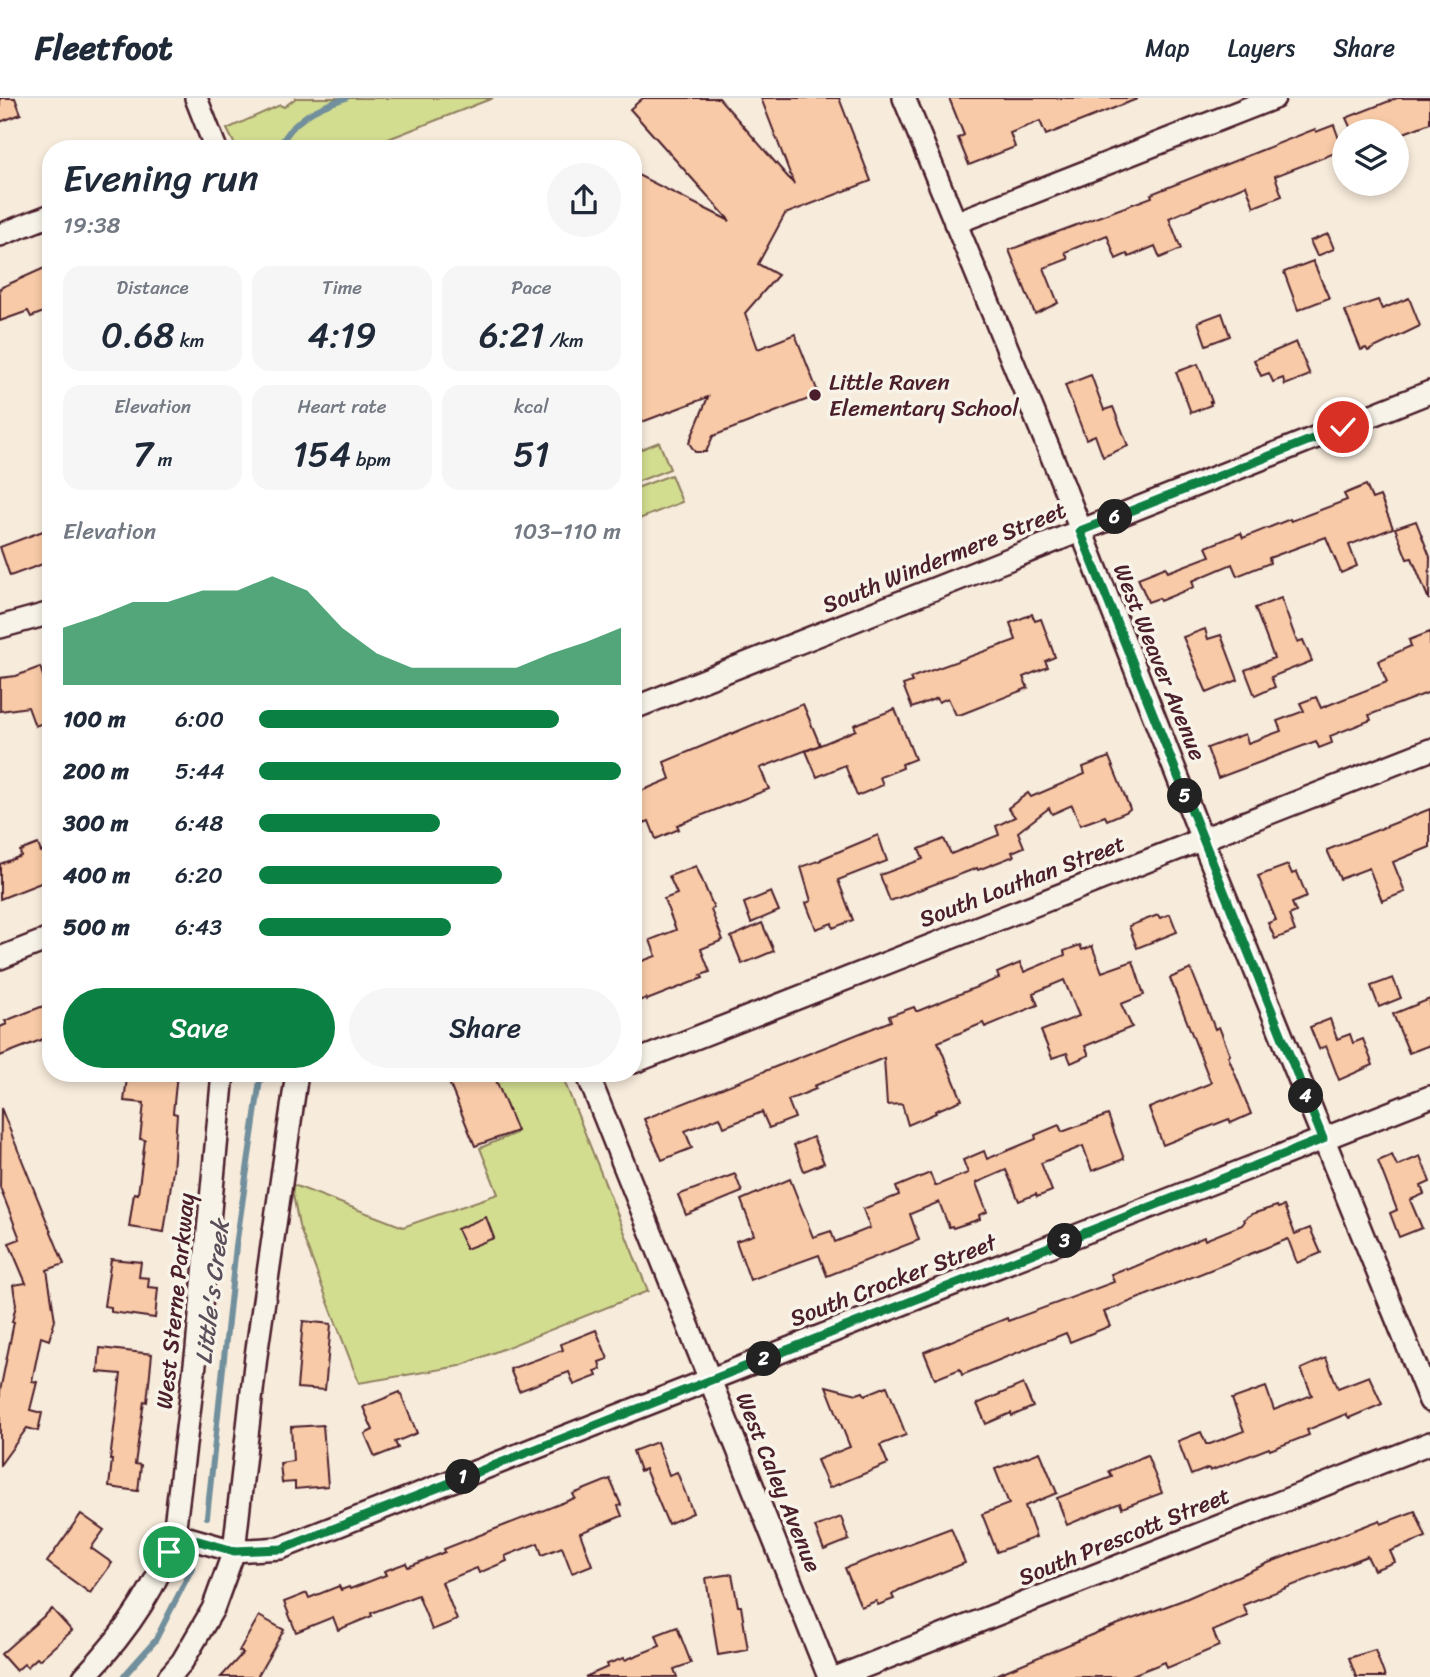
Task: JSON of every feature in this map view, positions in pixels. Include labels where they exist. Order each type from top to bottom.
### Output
[{"type":"street","points":[[196,98],[212,140]]},
{"type":"street","name":"West Weaver Avenue","points":[[904,98],[1430,1401]]},
{"type":"street","points":[[956,223],[1274,98]]},
{"type":"street","points":[[0,235],[42,219]]},
{"type":"street","name":"South Windermere Street","points":[[642,705],[1430,393]]},
{"type":"street","points":[[0,627],[42,615]]},
{"type":"street","name":"South Louthan Street","points":[[642,1059],[1430,750]]},
{"type":"street","points":[[0,958],[42,942]]},
{"type":"street","name":"West Sterne Parkway","points":[[84,1677],[128,1627],[156,1579],[174,1534],[197,1348],[222,1082]]},
{"type":"street","points":[[169,1677],[182,1662],[213,1609],[234,1551],[256,1356],[296,1082]]},
{"type":"street","name":"West Caley Avenue","points":[[597,1082],[710,1380],[829,1677]]},
{"type":"street","name":"South Crocker Street","points":[[174,1534],[234,1551],[282,1549],[1430,1097]]},
{"type":"street","name":"South Prescott Street","points":[[838,1677],[1430,1443]]},
{"type":"green space","points":[[296,98],[493,98],[386,140],[232,140],[227,129],[280,105],[284,107]]},
{"type":"green space","points":[[659,442],[670,469],[642,480],[642,449]]},
{"type":"green space","points":[[671,475],[682,502],[642,518],[642,486]]},
{"type":"green space","points":[[495,1082],[565,1082],[648,1291],[460,1366],[359,1383],[299,1226],[291,1184],[403,1227],[498,1194],[480,1148],[516,1133]]},
{"type":"building","points":[[0,98],[15,98],[21,114],[0,122]]},
{"type":"building","points":[[643,98],[719,98],[794,184],[761,98],[839,98],[871,181],[785,214],[758,264],[778,275],[745,313],[758,349],[795,334],[819,395],[713,436],[706,452],[695,452],[689,443],[708,397],[642,422],[642,177],[730,221],[630,109]]},
{"type":"building","points":[[949,98],[1137,99],[1046,135],[1040,121],[1010,133],[1015,147],[969,165],[958,138],[964,135]]},
{"type":"building","points":[[1397,98],[1430,98],[1430,123],[1409,131],[1409,119],[1346,118]]},
{"type":"building","points":[[1332,126],[1332,154],[1275,176],[1282,196],[1254,207],[1246,185],[1169,218],[1181,249],[1160,258],[1155,246],[1129,257],[1127,254],[1116,259],[1107,235],[1065,252],[1068,259],[1044,268],[1058,303],[1035,314],[1009,250],[1152,197],[1151,194],[1315,129],[1316,132]]},
{"type":"building","points":[[1328,234],[1334,249],[1317,256],[1310,241]]},
{"type":"building","points":[[1313,261],[1329,298],[1298,310],[1284,272]]},
{"type":"building","points":[[42,269],[42,313],[31,317],[28,311],[0,321],[0,288]]},
{"type":"building","points":[[1409,298],[1420,326],[1368,351],[1366,348],[1361,350],[1345,311],[1378,300],[1382,309]]},
{"type":"building","points":[[1222,313],[1230,336],[1206,345],[1198,322]]},
{"type":"building","points":[[1296,342],[1310,375],[1285,385],[1283,378],[1273,382],[1269,373],[1261,376],[1254,360]]},
{"type":"building","points":[[1198,364],[1212,402],[1211,405],[1191,413],[1176,372]]},
{"type":"building","points":[[1091,375],[1104,410],[1113,407],[1128,446],[1103,457],[1095,435],[1086,439],[1065,385]]},
{"type":"building","points":[[1366,485],[1372,499],[1380,496],[1393,528],[1349,545],[1357,566],[1341,573],[1326,537],[1269,558],[1270,563],[1237,576],[1232,564],[1192,581],[1194,587],[1160,601],[1159,598],[1148,602],[1138,578],[1166,567],[1168,572],[1210,556],[1206,547],[1241,533],[1243,538],[1347,500],[1344,494]]},
{"type":"building","points":[[1416,521],[1430,557],[1429,600],[1412,558],[1407,559],[1395,528]]},
{"type":"building","points":[[42,531],[42,564],[10,576],[0,547]]},
{"type":"building","points":[[1281,598],[1297,642],[1303,640],[1312,661],[1271,677],[1275,687],[1255,696],[1245,670],[1274,658],[1255,608]]},
{"type":"building","points":[[1032,614],[1035,621],[1041,619],[1055,657],[1045,661],[1048,667],[1023,677],[1028,688],[962,714],[956,715],[948,698],[939,702],[937,698],[912,708],[903,685],[912,682],[910,678],[1016,640],[1010,623]]},
{"type":"building","points":[[1205,629],[1208,639],[1221,635],[1238,680],[1207,693],[1183,637]]},
{"type":"building","points":[[1430,632],[1430,692],[1369,715],[1371,720],[1330,736],[1332,743],[1319,748],[1316,741],[1218,778],[1207,748],[1245,734],[1248,743],[1281,731],[1277,721],[1304,711],[1300,703],[1316,697],[1321,708],[1387,682],[1378,661],[1411,646],[1409,640]]},
{"type":"building","points":[[40,667],[42,723],[35,726],[28,707],[0,711],[0,678],[16,676]]},
{"type":"building","points":[[803,704],[820,745],[760,768],[769,789],[677,825],[679,829],[656,839],[649,821],[642,824],[642,791],[670,779],[664,762]]},
{"type":"building","points":[[895,709],[915,759],[902,764],[903,768],[880,777],[883,785],[857,796],[845,765],[817,777],[806,751],[856,730],[854,725]]},
{"type":"building","points":[[1109,757],[1130,809],[1126,812],[1107,820],[1105,816],[1080,825],[1072,805],[1052,814],[1049,808],[1018,832],[1024,847],[1012,852],[1014,856],[890,901],[880,875],[923,859],[919,849],[944,839],[951,854],[999,835],[996,826],[1015,817],[1008,808],[1028,793],[1031,797],[1085,774],[1083,767]]},
{"type":"building","points":[[1430,809],[1430,847],[1393,862],[1405,892],[1382,901],[1369,868],[1340,879],[1327,850]]},
{"type":"building","points":[[878,835],[887,861],[838,880],[853,920],[833,928],[832,923],[816,929],[806,903],[811,901],[801,867]]},
{"type":"building","points":[[38,844],[42,852],[42,883],[0,899],[0,864],[21,856],[20,851]]},
{"type":"building","points":[[1288,865],[1292,874],[1297,872],[1307,897],[1292,903],[1296,912],[1289,915],[1295,931],[1275,939],[1268,923],[1276,920],[1258,876]]},
{"type":"building","points":[[696,866],[714,908],[711,910],[723,940],[701,949],[710,972],[701,975],[703,978],[642,1000],[642,961],[656,956],[650,940],[676,930],[664,899],[677,894],[669,876]]},
{"type":"building","points":[[771,892],[779,911],[751,923],[744,903]]},
{"type":"building","points":[[1170,914],[1177,932],[1137,948],[1129,926],[1158,915],[1160,918]]},
{"type":"building","points":[[762,923],[774,951],[742,964],[731,937]]},
{"type":"building","points":[[1080,945],[1082,950],[1092,946],[1102,972],[1133,961],[1144,995],[1121,1004],[1132,1027],[1085,1046],[1089,1055],[1071,1063],[1067,1053],[1052,1058],[1041,1031],[1079,1016],[1064,980],[1033,993],[1038,1005],[985,1027],[983,1023],[938,1042],[962,1100],[935,1111],[936,1113],[908,1125],[902,1104],[887,1105],[884,1058],[814,1086],[816,1089],[788,1100],[795,1118],[769,1128],[762,1112],[724,1127],[720,1117],[685,1131],[692,1148],[662,1160],[644,1119],[891,1021],[889,1016],[914,1007],[918,1011],[999,978],[997,973],[1020,963],[1024,972],[1065,955],[1064,951]]},
{"type":"building","points":[[1191,969],[1215,1029],[1219,1027],[1251,1114],[1231,1123],[1229,1119],[1163,1145],[1149,1108],[1211,1083],[1170,978]]},
{"type":"building","points":[[1393,978],[1401,998],[1379,1007],[1371,986]]},
{"type":"building","points":[[1430,999],[1430,1045],[1409,1053],[1393,1014]]},
{"type":"building","points":[[42,1007],[42,1040],[0,1056],[0,1027],[7,1024],[5,1021]]},
{"type":"building","points":[[1330,1019],[1337,1039],[1350,1034],[1353,1043],[1363,1039],[1373,1065],[1339,1080],[1326,1046],[1319,1049],[1310,1027]]},
{"type":"building","points":[[126,1082],[176,1082],[173,1171],[164,1232],[129,1227],[134,1193],[138,1194],[145,1140],[140,1139],[144,1103],[124,1101]]},
{"type":"building","points":[[449,1082],[497,1082],[517,1131],[475,1146]]},
{"type":"building","points":[[1,1108],[64,1264],[47,1270],[55,1320],[49,1340],[41,1337],[32,1381],[37,1382],[30,1410],[42,1413],[38,1431],[27,1428],[0,1465],[0,1391],[14,1322],[16,1305],[13,1285],[26,1283],[9,1243],[20,1239],[0,1187]]},
{"type":"building","points":[[1108,1115],[1124,1159],[1092,1171],[1083,1146],[1041,1163],[1052,1191],[1019,1201],[1006,1170],[976,1183],[987,1212],[979,1215],[980,1219],[949,1227],[939,1202],[910,1214],[919,1240],[827,1276],[819,1255],[750,1280],[736,1241],[754,1235],[741,1200],[790,1179],[813,1237],[831,1231],[835,1242],[870,1228],[863,1209],[899,1195],[896,1187],[930,1173],[935,1186],[968,1173],[963,1160],[984,1151],[987,1159],[1036,1139],[1035,1135],[1059,1125],[1062,1132]]},
{"type":"building","points":[[813,1137],[824,1163],[804,1171],[794,1145]]},
{"type":"building","points":[[1392,1155],[1397,1166],[1420,1156],[1430,1182],[1421,1186],[1424,1194],[1410,1200],[1422,1228],[1399,1237],[1390,1213],[1397,1210],[1378,1161]]},
{"type":"building","points":[[735,1174],[742,1192],[686,1215],[678,1195]]},
{"type":"building","points":[[1284,1206],[1295,1234],[1310,1228],[1321,1253],[1297,1263],[1288,1239],[1104,1312],[1110,1326],[1070,1342],[1066,1333],[962,1375],[960,1369],[935,1379],[924,1352],[1007,1318],[1008,1321],[1114,1282],[1111,1274],[1242,1225],[1244,1219],[1252,1214]]},
{"type":"building","points":[[486,1217],[494,1238],[466,1249],[457,1229]]},
{"type":"building","points":[[111,1259],[141,1262],[139,1277],[149,1278],[148,1287],[158,1288],[155,1318],[111,1312],[111,1307],[104,1306]]},
{"type":"building","points":[[303,1321],[331,1324],[325,1390],[297,1388]]},
{"type":"building","points":[[596,1330],[608,1359],[599,1362],[601,1369],[595,1371],[597,1376],[574,1385],[569,1372],[519,1391],[510,1369],[563,1350],[561,1344]]},
{"type":"building","points":[[100,1348],[152,1354],[147,1402],[144,1401],[135,1464],[141,1465],[138,1491],[109,1487],[121,1374],[98,1372]]},
{"type":"building","points":[[1326,1358],[1338,1388],[1369,1376],[1382,1404],[1349,1418],[1346,1414],[1307,1430],[1309,1435],[1270,1450],[1269,1448],[1210,1471],[1209,1468],[1191,1475],[1178,1441],[1201,1432],[1206,1444],[1210,1444],[1244,1431],[1232,1399],[1266,1387],[1274,1410],[1312,1395],[1301,1369]]},
{"type":"building","points":[[1023,1384],[1033,1407],[986,1424],[977,1404]]},
{"type":"building","points":[[826,1386],[857,1394],[863,1392],[865,1395],[887,1386],[906,1435],[880,1445],[888,1464],[829,1488],[817,1460],[850,1447]]},
{"type":"building","points":[[400,1392],[417,1433],[395,1442],[398,1448],[375,1457],[365,1434],[373,1430],[363,1407]]},
{"type":"building","points":[[323,1425],[328,1486],[295,1489],[295,1482],[282,1483],[280,1463],[293,1461],[291,1427]]},
{"type":"building","points":[[657,1442],[669,1475],[677,1472],[693,1513],[668,1524],[645,1469],[640,1471],[633,1451]]},
{"type":"building","points":[[1040,1452],[1057,1493],[1025,1506],[1036,1537],[997,1552],[982,1514],[1009,1504],[995,1469]]},
{"type":"building","points":[[1147,1455],[1162,1493],[1122,1508],[1120,1503],[1067,1525],[1057,1498],[1112,1477],[1109,1471]]},
{"type":"building","points":[[610,1479],[621,1505],[618,1506],[622,1516],[580,1533],[592,1565],[572,1573],[562,1547],[542,1555],[538,1543],[505,1556],[507,1561],[479,1573],[477,1568],[442,1582],[457,1620],[432,1630],[418,1595],[371,1613],[372,1616],[338,1630],[333,1617],[296,1632],[284,1602],[307,1593],[309,1598],[339,1586],[341,1590],[350,1589],[386,1575],[384,1571],[406,1563],[408,1567],[445,1552],[444,1549],[575,1498],[573,1494]]},
{"type":"building","points":[[1415,1511],[1426,1537],[1390,1551],[1395,1562],[1374,1570],[1367,1556],[1243,1605],[1248,1616],[1213,1631],[1219,1646],[1167,1668],[1165,1662],[1127,1677],[991,1677],[1268,1563],[1380,1520],[1381,1524]]},
{"type":"building","points":[[81,1514],[104,1530],[91,1548],[112,1563],[90,1593],[47,1562]]},
{"type":"building","points":[[841,1517],[849,1540],[824,1550],[815,1527]]},
{"type":"building","points":[[951,1528],[965,1563],[899,1590],[892,1595],[894,1599],[878,1605],[876,1601],[861,1607],[845,1568]]},
{"type":"building","points":[[732,1574],[738,1606],[741,1606],[748,1650],[718,1655],[706,1578]]},
{"type":"building","points":[[52,1609],[72,1631],[39,1660],[37,1658],[27,1667],[24,1664],[16,1671],[1,1654]]},
{"type":"building","points":[[259,1616],[284,1630],[257,1677],[221,1677],[243,1653],[239,1651]]},
{"type":"building","points":[[677,1627],[691,1663],[674,1669],[677,1677],[585,1677],[608,1667],[607,1664],[660,1646],[656,1635]]},
{"type":"building","points":[[1375,1650],[1385,1677],[1356,1677],[1349,1658]]},
{"type":"waterway","name":"Little's Creek","points":[[283,140],[306,116],[346,98]]},
{"type":"waterway","name":"Little's Creek","points":[[207,1517],[236,1246],[260,1082]]},
{"type":"waterway","name":"Little's Creek","points":[[123,1677],[155,1641],[192,1568]]},
{"type":"place","name":"Little Raven Elementary School","points":[[815,395]]},
{"type":"route","points":[[169,1552],[174,1534],[234,1551],[282,1549],[1323,1139],[1080,531],[1343,427]]}]
